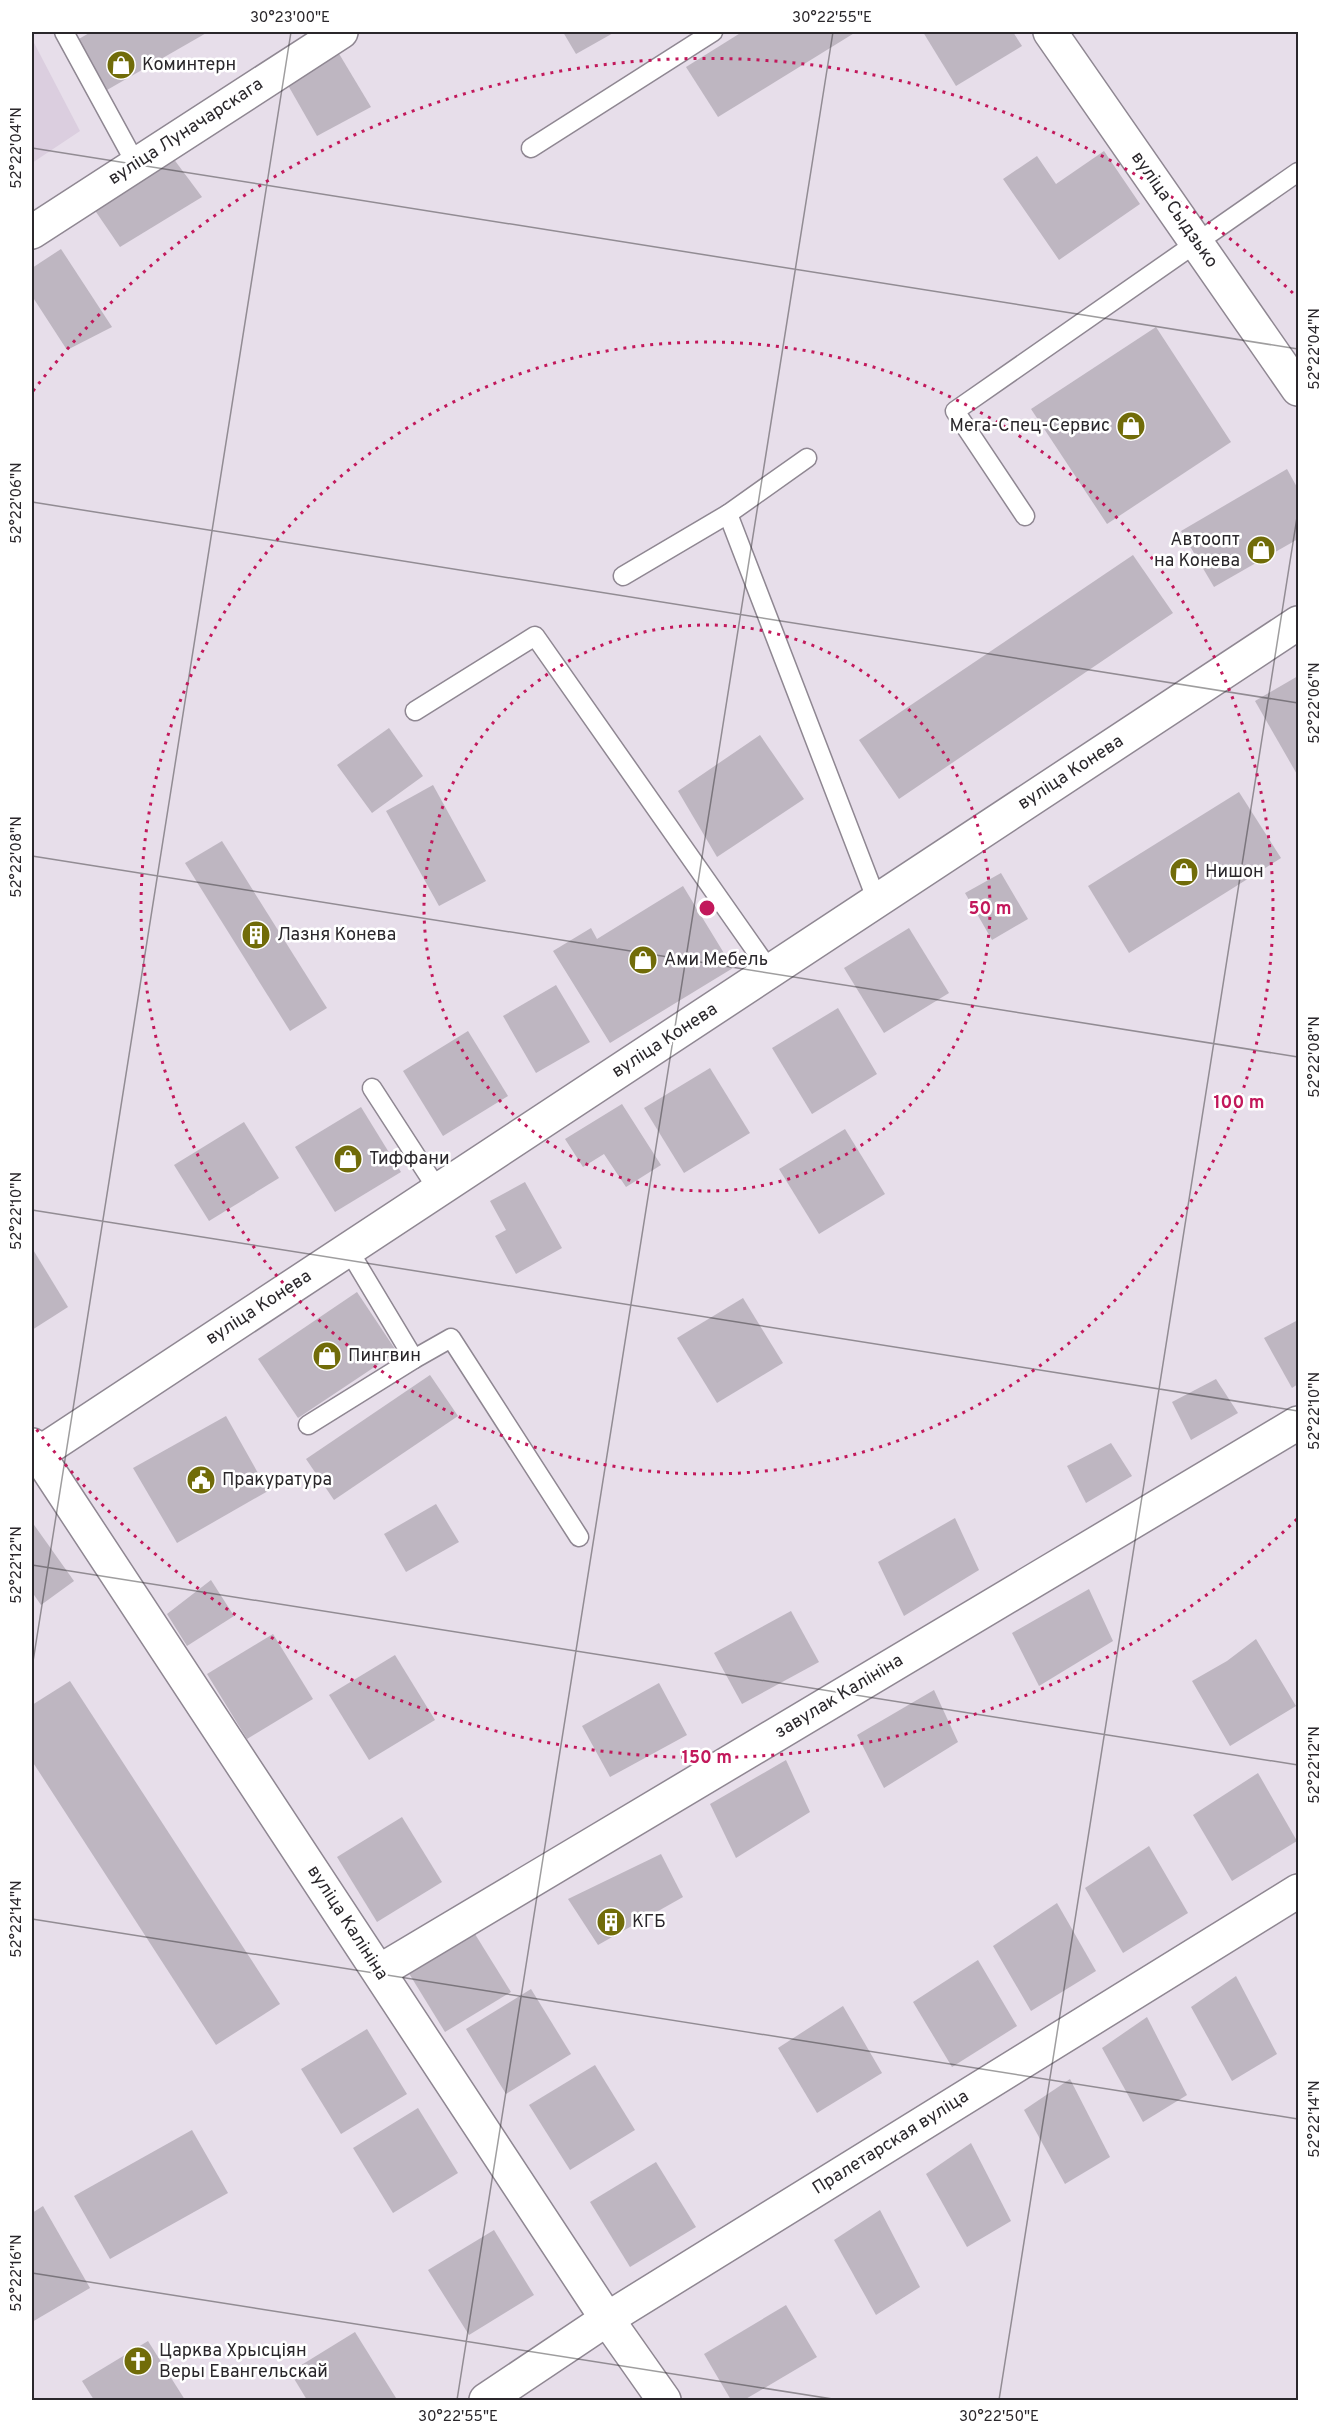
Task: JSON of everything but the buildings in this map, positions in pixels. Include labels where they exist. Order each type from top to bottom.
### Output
[{"type":"street","name":"вуліца Луначарскага","points":[[32,232],[341,32]]},
{"type":"street","name":"вуліца Сыдзько","points":[[1050,32],[1299,389]]},
{"type":"street","name":"вуліца Конева","points":[[34,1452],[348,1250],[1299,623]]},
{"type":"street","name":"завулак Калініна","points":[[380,1971],[1299,1423]]},
{"type":"street","name":"вуліца Калініна","points":[[34,1452],[380,1971],[607,2319],[664,2400]]},
{"type":"street","name":"Пралетарская вуліца","points":[[486,2400],[607,2319],[1299,1891]]},
{"type":"lane","points":[[64,32],[136,164]]},
{"type":"lane","points":[[531,148],[713,32]]},
{"type":"lane","points":[[1025,516],[955,411],[1299,172]]},
{"type":"lane","points":[[623,576],[728,514],[807,458]]},
{"type":"lane","points":[[728,514],[877,901]]},
{"type":"lane","points":[[415,711],[534,636],[770,971]]},
{"type":"lane","points":[[372,1088],[438,1190]]},
{"type":"lane","points":[[348,1250],[414,1359]]},
{"type":"lane","points":[[308,1425],[451,1338],[579,1537]]},
{"type":"shaded area","points":[[32,39],[80,131],[32,163]]},
{"type":"place","name":"Коминтерн","points":[[121,65]]},
{"type":"place","name":"Мега-Спец-Сервис","points":[[1131,426]]},
{"type":"place","name":"Автоопт на Конева","points":[[1261,550]]},
{"type":"place","name":"Нишон","points":[[1184,872]]},
{"type":"place","name":"Лазня Конева","points":[[256,935]]},
{"type":"place","name":"Ами Мебель","points":[[643,960]]},
{"type":"place","name":"Тиффани","points":[[348,1159]]},
{"type":"place","name":"Пингвин","points":[[327,1356]]},
{"type":"place","name":"Пракуратура","points":[[201,1480]]},
{"type":"place","name":"КГБ","points":[[611,1922]]},
{"type":"place","name":"Царква Хрысціян Веры Евангельскай","points":[[138,2361]]}]
